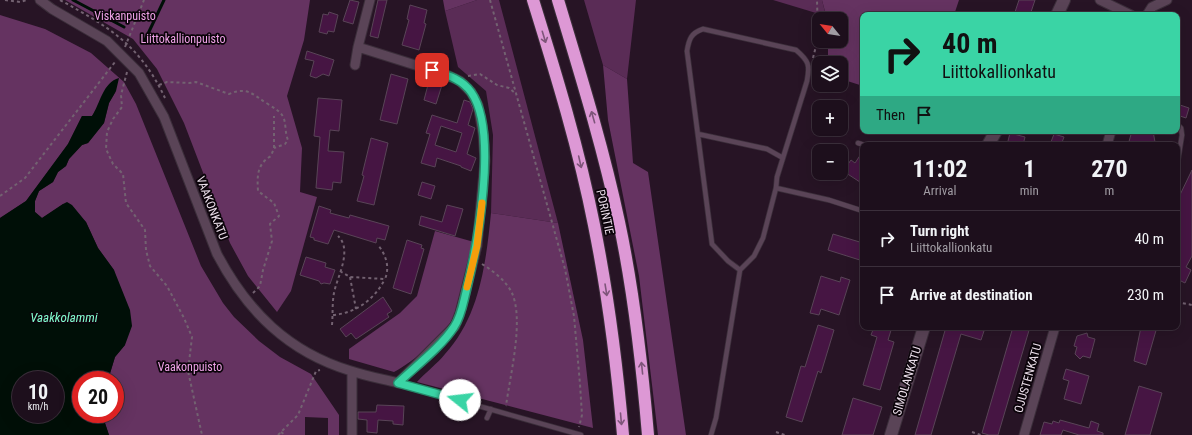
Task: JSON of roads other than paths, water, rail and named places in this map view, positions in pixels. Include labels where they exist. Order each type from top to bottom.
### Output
[{"type":"highway","name":"PORINTIE","points":[[533,0],[578,156],[594,224],[606,289],[618,376],[623,435]]},
{"type":"highway","name":"PORINTIE","points":[[558,0],[602,150],[619,222],[642,367],[648,435]]},
{"type":"street","name":"VAAKONKATU","points":[[40,0],[52,9],[107,41],[132,64],[148,86],[164,117],[217,254],[228,276],[247,302],[274,331],[298,348],[334,366],[398,383]]},
{"type":"street","points":[[355,65],[370,0]]},
{"type":"street","points":[[1058,12],[1064,0]]},
{"type":"street","points":[[1100,0],[1125,12]]},
{"type":"street","points":[[1149,12],[1152,7],[1164,1]]},
{"type":"street","points":[[358,47],[447,75],[460,81],[471,92],[478,105],[485,161],[482,205],[474,260],[460,313],[455,326],[398,383]]},
{"type":"street","name":"SIMOLANKATU","points":[[891,435],[923,330]]},
{"type":"street","name":"OJUSTENKATU","points":[[1024,435],[1054,330]]},
{"type":"street","points":[[352,372],[352,435]]},
{"type":"lane","points":[[711,435],[716,418],[740,270],[754,256],[763,238],[776,188],[777,177],[807,81],[809,68],[804,57],[796,50],[703,29],[695,32],[690,38],[687,51],[712,244],[728,261],[740,270]]},
{"type":"lane","points":[[1180,127],[1182,135],[1180,147]]},
{"type":"lane","points":[[698,134],[767,149],[783,158]]},
{"type":"lane","points":[[776,188],[829,200],[860,210]]},
{"type":"lane","points":[[398,383],[575,434]]},
{"type":"lane","points":[[487,418],[490,409]]},
{"type":"water","name":"Vaakkolammi","points":[[119,78],[116,91],[109,103],[104,123],[88,143],[82,145],[69,159],[66,166],[58,172],[53,182],[39,191],[35,201],[35,212],[42,218],[67,202],[72,205],[86,222],[98,248],[114,270],[130,310],[132,326],[125,345],[115,357],[111,371],[72,371],[72,423],[105,423],[109,435],[0,435],[0,218],[26,201],[68,144],[82,116],[92,116],[102,94],[109,84]]},
{"type":"waterway","points":[[73,0],[124,27]]},
{"type":"waterway","points":[[145,40],[164,0]]},
{"type":"park label","name":"Viskanpuisto","points":[[125,16]]},
{"type":"park label","name":"Liittokallionpuisto","points":[[183,39]]},
{"type":"park label","name":"Vaakonpuisto","points":[[190,367]]}]
